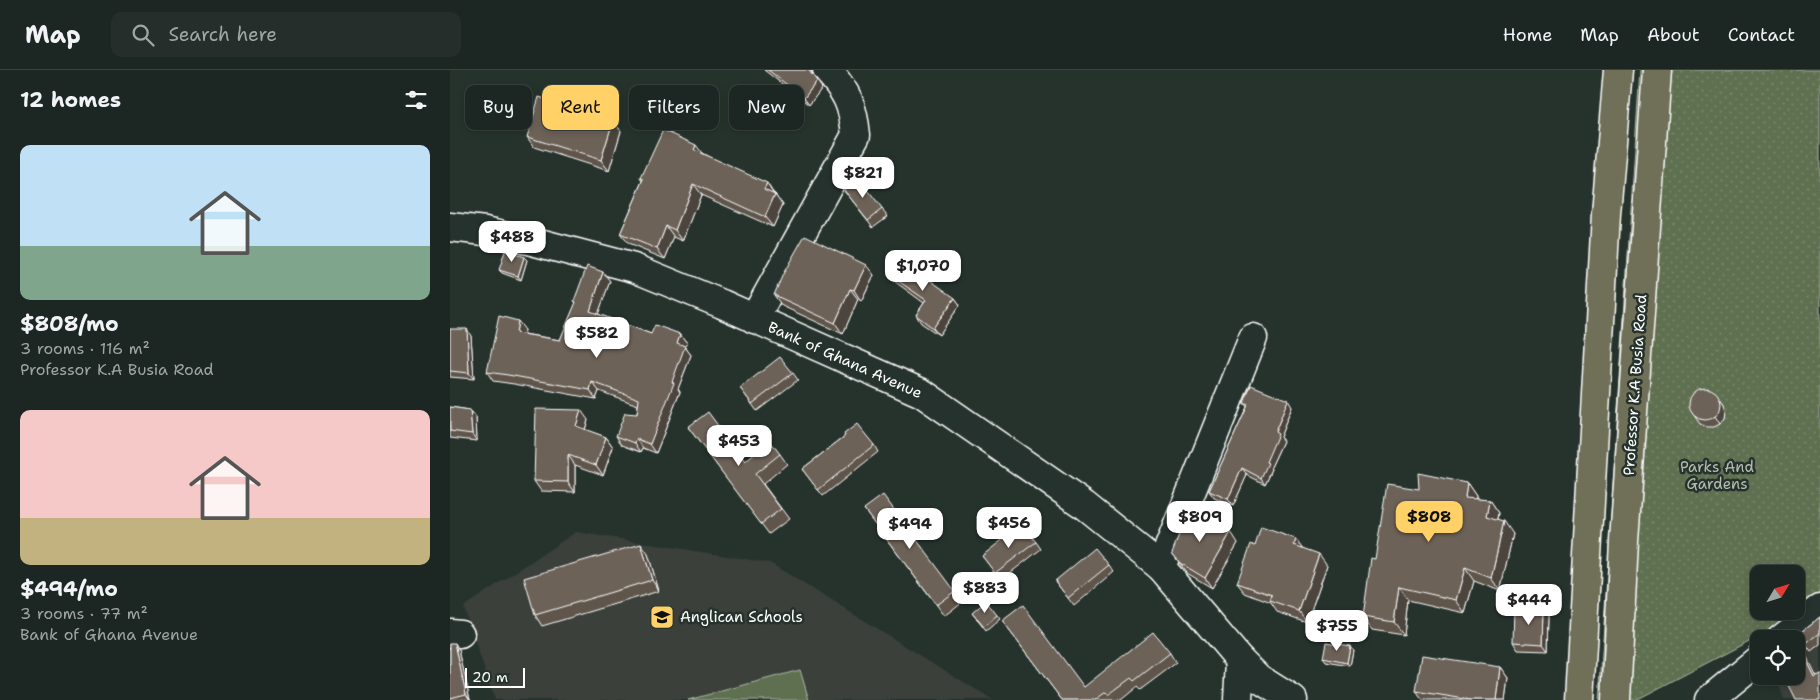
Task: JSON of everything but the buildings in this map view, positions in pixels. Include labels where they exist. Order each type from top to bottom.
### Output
[{"type":"main road","points":[[1579,700],[1606,214],[1618,70]]},
{"type":"main road","name":"Professor K.A Busia Road","points":[[1616,700],[1624,541],[1657,70]]},
{"type":"street","points":[[754,319],[856,135],[854,112],[840,84],[827,70]]},
{"type":"street","name":"Bank of Ghana Avenue","points":[[450,227],[485,231],[528,240],[634,268],[922,393],[1084,505],[1161,567],[1240,660],[1258,678],[1294,700]]},
{"type":"street","points":[[1161,567],[1253,338]]},
{"type":"street","points":[[1793,630],[1820,609]]},
{"type":"street","points":[[1238,700],[1240,660]]},
{"type":"street","points":[[1709,700],[1750,666]]},
{"type":"shaded area","name":"Anglican Schools","points":[[576,532],[770,563],[993,700],[495,700],[463,607]]},
{"type":"shaded area","points":[[1820,613],[1820,700],[1784,700],[1779,685],[1805,685],[1804,630]]},
{"type":"green space","name":"Parks And Gardens","points":[[1640,70],[1820,70],[1820,604],[1805,612],[1805,565],[1750,565],[1750,620],[1789,620],[1770,630],[1750,630],[1750,641],[1636,700],[1599,700]]},
{"type":"green space","points":[[800,670],[809,700],[688,700]]},
{"type":"place","name":"Anglican Schools","points":[[662,617]]}]
